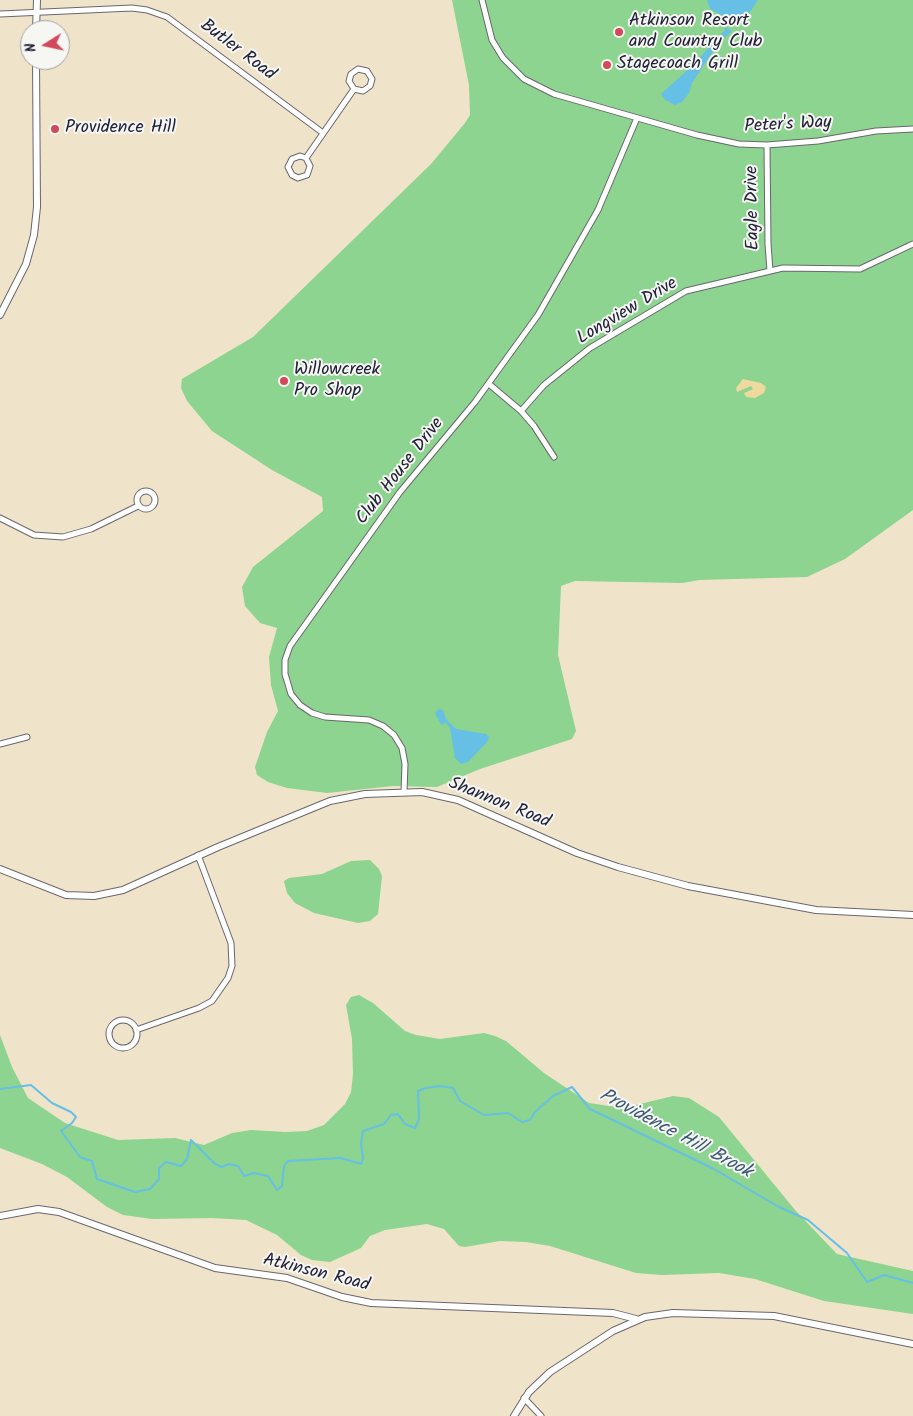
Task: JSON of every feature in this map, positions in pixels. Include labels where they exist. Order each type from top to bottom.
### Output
[{"type":"street","points":[[36,20],[37,0]]},
{"type":"street","name":"Peter's Way","points":[[482,0],[488,27],[499,52],[524,79],[554,94],[726,142],[767,145],[818,141],[896,129],[913,129]]},
{"type":"street","name":"Butler Road","points":[[0,14],[132,8],[147,10],[167,17],[323,134]]},
{"type":"street","points":[[358,69],[365,70],[371,76],[370,86],[363,91],[354,89],[349,81],[351,74],[358,69]]},
{"type":"street","points":[[0,315],[26,264],[34,235],[37,207],[36,70]]},
{"type":"street","points":[[306,158],[354,89]]},
{"type":"street","name":"Club House Drive","points":[[404,792],[405,764],[402,748],[394,735],[383,726],[369,720],[325,717],[306,709],[291,694],[285,674],[285,660],[298,634],[400,492],[489,384],[533,323],[571,260],[598,210],[637,118]]},
{"type":"street","name":"Eagle Drive","points":[[767,145],[770,271]]},
{"type":"street","points":[[300,156],[306,158],[310,166],[307,175],[298,178],[292,175],[288,167],[292,158],[300,156]]},
{"type":"street","name":"Longview Drive","points":[[521,411],[544,385],[590,348],[674,298],[697,288],[784,268],[860,269],[913,244]]},
{"type":"street","points":[[489,384],[521,411],[534,426],[554,457]]},
{"type":"street","points":[[0,518],[34,536],[63,537],[91,529],[138,506]]},
{"type":"street","points":[[0,744],[27,737]]},
{"type":"street","name":"Shannon Road","points":[[0,869],[66,895],[94,896],[123,890],[198,855],[330,801],[365,794],[429,793],[458,800],[577,853],[618,867],[688,886],[816,910],[913,915]]},
{"type":"street","points":[[136,1030],[199,1008],[212,1001],[228,978],[232,966],[231,943],[198,855]]},
{"type":"street","points":[[127,1021],[136,1030],[134,1043],[126,1048],[116,1047],[110,1040],[111,1027],[118,1022],[127,1021]]},
{"type":"street","name":"Atkinson Road","points":[[0,1216],[38,1209],[59,1212],[201,1264],[215,1268],[287,1278],[342,1297],[371,1303],[614,1313],[636,1319]]},
{"type":"street","points":[[514,1416],[524,1398],[539,1381],[562,1363],[636,1319],[673,1313],[774,1316],[913,1344]]},
{"type":"street","points":[[524,1398],[542,1416]]},
{"type":"green space","points":[[452,0],[913,0],[913,510],[845,559],[807,577],[699,580],[683,583],[575,581],[561,586],[558,655],[576,731],[572,739],[480,769],[437,787],[393,786],[327,793],[287,788],[268,782],[257,775],[255,767],[267,732],[278,711],[271,685],[269,657],[277,628],[260,623],[245,606],[242,587],[253,567],[323,511],[322,497],[272,470],[212,431],[187,401],[181,388],[182,379],[253,337],[431,164],[465,123],[470,115],[469,85]]},
{"type":"green space","points":[[370,860],[379,869],[382,876],[378,914],[370,921],[358,923],[314,913],[295,903],[287,893],[284,881],[289,878],[322,874],[351,861]]},
{"type":"green space","points":[[359,995],[373,1003],[405,1031],[416,1035],[440,1039],[484,1033],[506,1041],[544,1073],[589,1103],[623,1108],[673,1096],[689,1098],[719,1117],[795,1210],[837,1254],[913,1271],[913,1314],[824,1301],[755,1279],[719,1273],[662,1275],[636,1273],[550,1246],[526,1242],[500,1241],[465,1247],[459,1246],[444,1229],[427,1224],[385,1230],[370,1236],[361,1248],[330,1262],[312,1260],[301,1255],[277,1235],[246,1220],[212,1218],[152,1219],[123,1215],[107,1207],[67,1177],[42,1164],[0,1148],[0,1035],[12,1067],[28,1098],[65,1123],[118,1140],[175,1138],[204,1145],[232,1133],[251,1130],[307,1131],[324,1125],[345,1104],[351,1092],[353,1074],[352,1039],[346,1005],[351,997]]},
{"type":"sand","points":[[743,379],[761,383],[766,387],[764,393],[755,398],[746,397],[744,393],[753,389],[751,386],[737,392],[736,388]]},
{"type":"water","points":[[707,0],[758,0],[748,15],[732,27],[728,24],[729,19],[710,9]]},
{"type":"water","points":[[725,27],[732,31],[717,45],[682,102],[675,105],[665,100],[661,94],[692,66],[725,30]]},
{"type":"water","points":[[439,709],[443,710],[446,719],[456,729],[486,734],[489,737],[487,742],[468,762],[461,764],[455,758],[450,728],[445,722],[443,725],[441,724],[435,713]]},
{"type":"waterway","name":"Providence Hill Brook","points":[[0,1089],[31,1085],[52,1103],[71,1112],[76,1117],[72,1123],[61,1131],[80,1157],[92,1161],[97,1179],[135,1192],[150,1189],[159,1179],[159,1168],[166,1162],[181,1166],[187,1159],[191,1140],[215,1164],[222,1167],[229,1164],[238,1166],[244,1176],[254,1173],[268,1176],[277,1190],[282,1186],[284,1166],[288,1161],[341,1158],[361,1164],[363,1158],[361,1143],[363,1131],[384,1124],[391,1115],[398,1114],[405,1124],[415,1128],[419,1119],[418,1091],[426,1088],[440,1086],[453,1088],[460,1101],[484,1115],[508,1113],[522,1122],[530,1120],[535,1112],[553,1096],[572,1087],[590,1109],[712,1168],[779,1207],[808,1220],[847,1253],[867,1282],[884,1275],[913,1283]]},
{"type":"place","name":"Atkinson Resort and Country Club","points":[[619,32]]},
{"type":"place","name":"Stagecoach Grill","points":[[607,65]]},
{"type":"place","name":"Providence Hill","points":[[55,129]]},
{"type":"place","name":"Willowcreek Pro Shop","points":[[284,381]]}]
